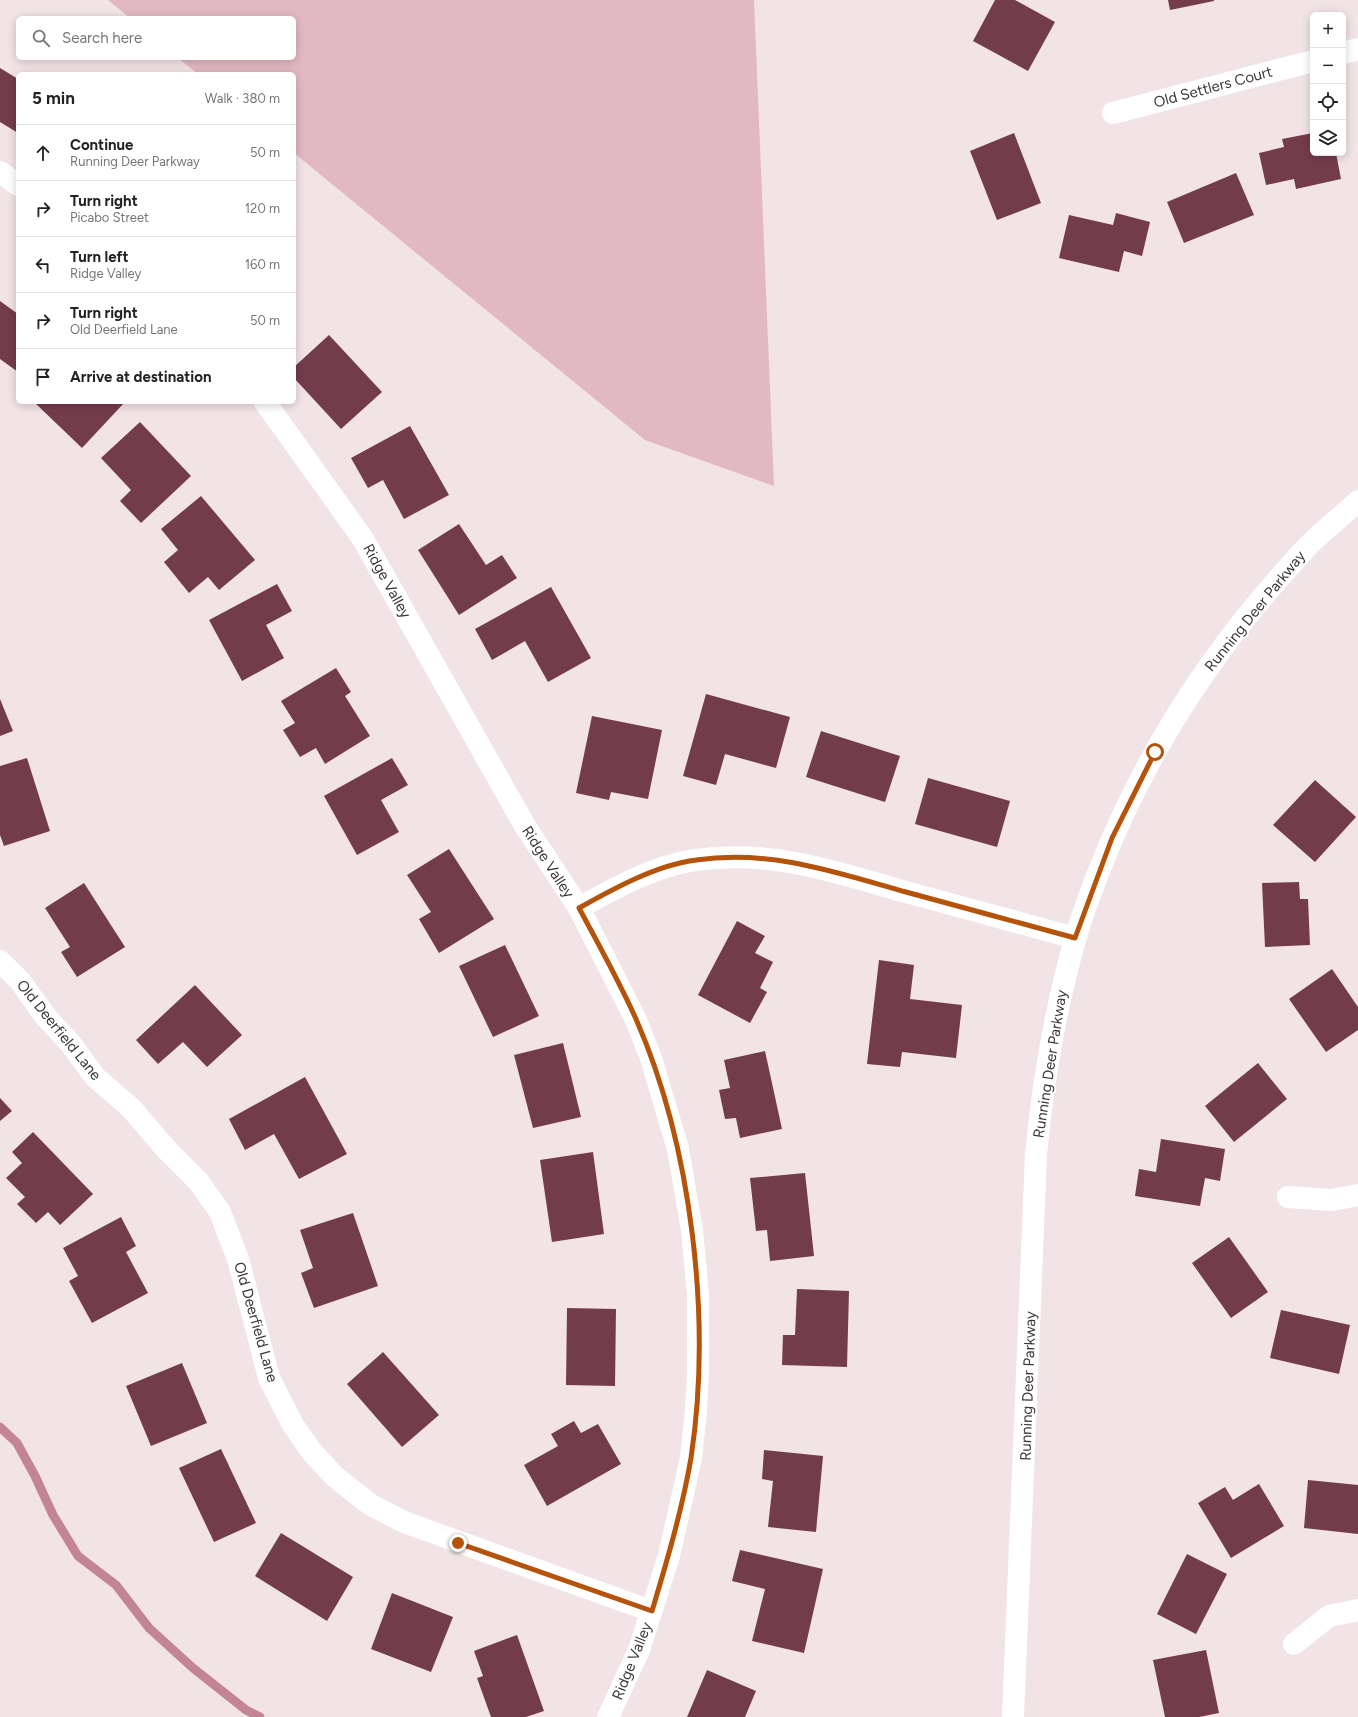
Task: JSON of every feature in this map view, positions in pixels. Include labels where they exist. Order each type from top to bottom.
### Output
[{"type":"street","points":[[1346,52],[1358,49]]},
{"type":"street","name":"Old Settlers Court","points":[[1113,114],[1310,62]]},
{"type":"street","points":[[0,172],[16,184]]},
{"type":"street","name":"Ridge Valley","points":[[266,404],[363,539],[524,826],[579,908],[630,1007],[651,1058],[678,1149],[692,1230],[699,1329],[696,1411],[691,1458],[669,1556],[652,1611],[639,1650],[608,1717]]},
{"type":"street","name":"Running Deer Parkway","points":[[1013,1717],[1036,1154],[1040,1112],[1054,1026],[1075,938],[1112,838],[1155,752],[1188,697],[1225,643],[1266,593],[1310,544],[1358,501]]},
{"type":"street","points":[[579,908],[612,890],[663,868],[694,860],[723,857],[770,858],[836,872],[1075,938]]},
{"type":"street","name":"Old Deerfield Lane","points":[[0,961],[20,981],[46,1017],[71,1044],[95,1077],[131,1108],[166,1149],[198,1181],[220,1212],[238,1259],[269,1378],[293,1425],[312,1452],[334,1476],[371,1504],[404,1522],[652,1611]]},
{"type":"street","points":[[1288,1197],[1332,1200],[1358,1195]]},
{"type":"street","points":[[1294,1644],[1329,1616],[1358,1610]]},
{"type":"shaded area","points":[[108,0],[754,0],[774,486],[645,440],[296,155],[296,72],[196,72],[180,60],[296,60],[296,16],[128,16]]},
{"type":"building","points":[[995,0],[1015,0],[1055,22],[1028,71],[973,41]]},
{"type":"building","points":[[1168,0],[1214,0],[1214,1],[1170,10]]},
{"type":"building","points":[[0,68],[16,78],[16,132],[0,122]]},
{"type":"building","points":[[1014,133],[1041,203],[997,220],[970,151]]},
{"type":"building","points":[[1310,134],[1310,156],[1337,156],[1341,179],[1296,189],[1294,179],[1266,185],[1259,153],[1284,147],[1282,139]]},
{"type":"building","points":[[1236,173],[1254,215],[1184,243],[1167,202]]},
{"type":"building","points":[[1116,213],[1150,222],[1142,256],[1124,251],[1119,272],[1059,258],[1069,215],[1113,225]]},
{"type":"building","points":[[0,301],[16,313],[16,371],[0,359]]},
{"type":"building","points":[[329,335],[382,392],[341,429],[296,380],[296,365]]},
{"type":"building","points":[[36,404],[123,404],[82,448]]},
{"type":"building","points":[[140,422],[191,476],[141,523],[120,501],[131,490],[101,458]]},
{"type":"building","points":[[410,426],[449,495],[404,519],[383,480],[368,488],[351,458]]},
{"type":"building","points":[[201,496],[255,560],[219,590],[208,577],[189,593],[164,562],[178,550],[161,529]]},
{"type":"building","points":[[459,524],[486,565],[502,555],[517,578],[459,615],[418,550]]},
{"type":"building","points":[[277,584],[292,611],[266,625],[284,658],[242,681],[209,620]]},
{"type":"building","points":[[551,587],[591,658],[548,682],[525,641],[492,660],[475,629]]},
{"type":"building","points":[[336,668],[351,692],[345,696],[370,736],[325,764],[316,748],[300,757],[283,730],[295,723],[281,701]]},
{"type":"building","points":[[706,694],[790,717],[776,768],[725,754],[716,785],[683,776]]},
{"type":"building","points":[[0,699],[13,731],[0,736]]},
{"type":"building","points":[[592,716],[662,730],[648,799],[611,792],[609,800],[576,793]]},
{"type":"building","points":[[821,731],[900,756],[885,802],[806,777]]},
{"type":"building","points":[[27,758],[50,831],[4,846],[0,835],[0,766]]},
{"type":"building","points":[[392,758],[408,785],[381,800],[399,832],[357,855],[324,796]]},
{"type":"building","points":[[928,778],[1010,801],[997,847],[915,824]]},
{"type":"building","points":[[1315,780],[1356,817],[1315,862],[1273,825]]},
{"type":"building","points":[[449,849],[494,919],[439,953],[419,919],[431,912],[407,875]]},
{"type":"building","points":[[1299,882],[1300,899],[1308,899],[1310,945],[1265,947],[1262,883]]},
{"type":"building","points":[[84,883],[125,947],[77,977],[61,952],[70,947],[45,908]]},
{"type":"building","points":[[737,921],[765,936],[755,953],[773,962],[760,988],[767,992],[750,1023],[698,995]]},
{"type":"building","points":[[505,945],[539,1016],[493,1037],[459,966]]},
{"type":"building","points":[[879,960],[914,965],[910,999],[962,1005],[956,1058],[902,1052],[900,1067],[867,1064]]},
{"type":"building","points":[[1332,969],[1358,1007],[1358,1030],[1326,1052],[1289,999]]},
{"type":"building","points":[[195,985],[242,1035],[207,1067],[183,1042],[158,1064],[136,1040]]},
{"type":"building","points":[[563,1043],[581,1117],[533,1128],[514,1055]]},
{"type":"building","points":[[765,1051],[782,1129],[740,1138],[736,1118],[725,1119],[719,1090],[730,1088],[724,1060]]},
{"type":"building","points":[[1258,1063],[1287,1099],[1234,1142],[1205,1106]]},
{"type":"building","points":[[305,1077],[347,1154],[299,1179],[274,1134],[245,1150],[229,1119]]},
{"type":"building","points":[[0,1098],[12,1111],[0,1121]]},
{"type":"building","points":[[33,1132],[93,1194],[60,1225],[48,1212],[36,1223],[17,1204],[25,1197],[6,1178],[22,1163],[12,1152]]},
{"type":"building","points":[[1161,1139],[1225,1149],[1220,1181],[1205,1178],[1200,1206],[1135,1196],[1139,1169],[1156,1172]]},
{"type":"building","points":[[593,1152],[604,1234],[552,1242],[540,1160]]},
{"type":"building","points":[[805,1173],[814,1256],[770,1261],[767,1230],[756,1231],[750,1178]]},
{"type":"building","points":[[353,1213],[378,1286],[314,1308],[301,1273],[313,1268],[300,1230]]},
{"type":"building","points":[[121,1217],[136,1246],[126,1252],[148,1293],[92,1323],[69,1281],[78,1276],[63,1248]]},
{"type":"building","points":[[1229,1237],[1268,1292],[1231,1318],[1192,1263]]},
{"type":"building","points":[[797,1289],[849,1291],[847,1367],[782,1365],[783,1335],[795,1335]]},
{"type":"building","points":[[567,1308],[616,1309],[615,1386],[566,1385]]},
{"type":"building","points":[[1281,1310],[1350,1325],[1339,1374],[1270,1358]]},
{"type":"building","points":[[383,1352],[439,1415],[402,1447],[347,1384]]},
{"type":"building","points":[[182,1363],[207,1423],[151,1446],[126,1386]]},
{"type":"building","points":[[574,1421],[581,1433],[598,1424],[621,1464],[547,1506],[524,1465],[558,1446],[551,1434]]},
{"type":"building","points":[[221,1449],[256,1523],[214,1542],[179,1468]]},
{"type":"building","points":[[764,1450],[823,1456],[816,1532],[768,1527],[773,1481],[762,1479]]},
{"type":"building","points":[[1308,1480],[1358,1485],[1358,1534],[1304,1528]]},
{"type":"building","points":[[1259,1484],[1284,1526],[1231,1558],[1198,1503],[1225,1487],[1233,1500]]},
{"type":"building","points":[[281,1533],[353,1577],[327,1621],[255,1576]]},
{"type":"building","points":[[740,1550],[823,1569],[804,1653],[752,1641],[765,1589],[732,1581]]},
{"type":"building","points":[[1187,1554],[1227,1574],[1196,1634],[1157,1614]]},
{"type":"building","points":[[392,1593],[453,1617],[431,1672],[371,1649]]},
{"type":"building","points":[[517,1635],[544,1711],[526,1717],[491,1717],[477,1678],[483,1676],[474,1651]]},
{"type":"building","points":[[1206,1650],[1219,1713],[1199,1717],[1165,1717],[1153,1660]]},
{"type":"building","points":[[707,1670],[756,1691],[745,1717],[687,1717]]},
{"type":"waterway","points":[[0,1427],[17,1443],[35,1476],[53,1515],[78,1556],[116,1585],[149,1628],[193,1668],[246,1710],[260,1717]]},
{"type":"route","points":[[458,1543],[614,1599],[652,1611],[669,1556],[691,1458],[698,1373],[698,1295],[692,1230],[678,1149],[651,1058],[636,1020],[600,946],[579,908],[612,890],[663,868],[694,860],[723,857],[770,858],[836,872],[1075,938],[1112,838],[1155,752]]}]
